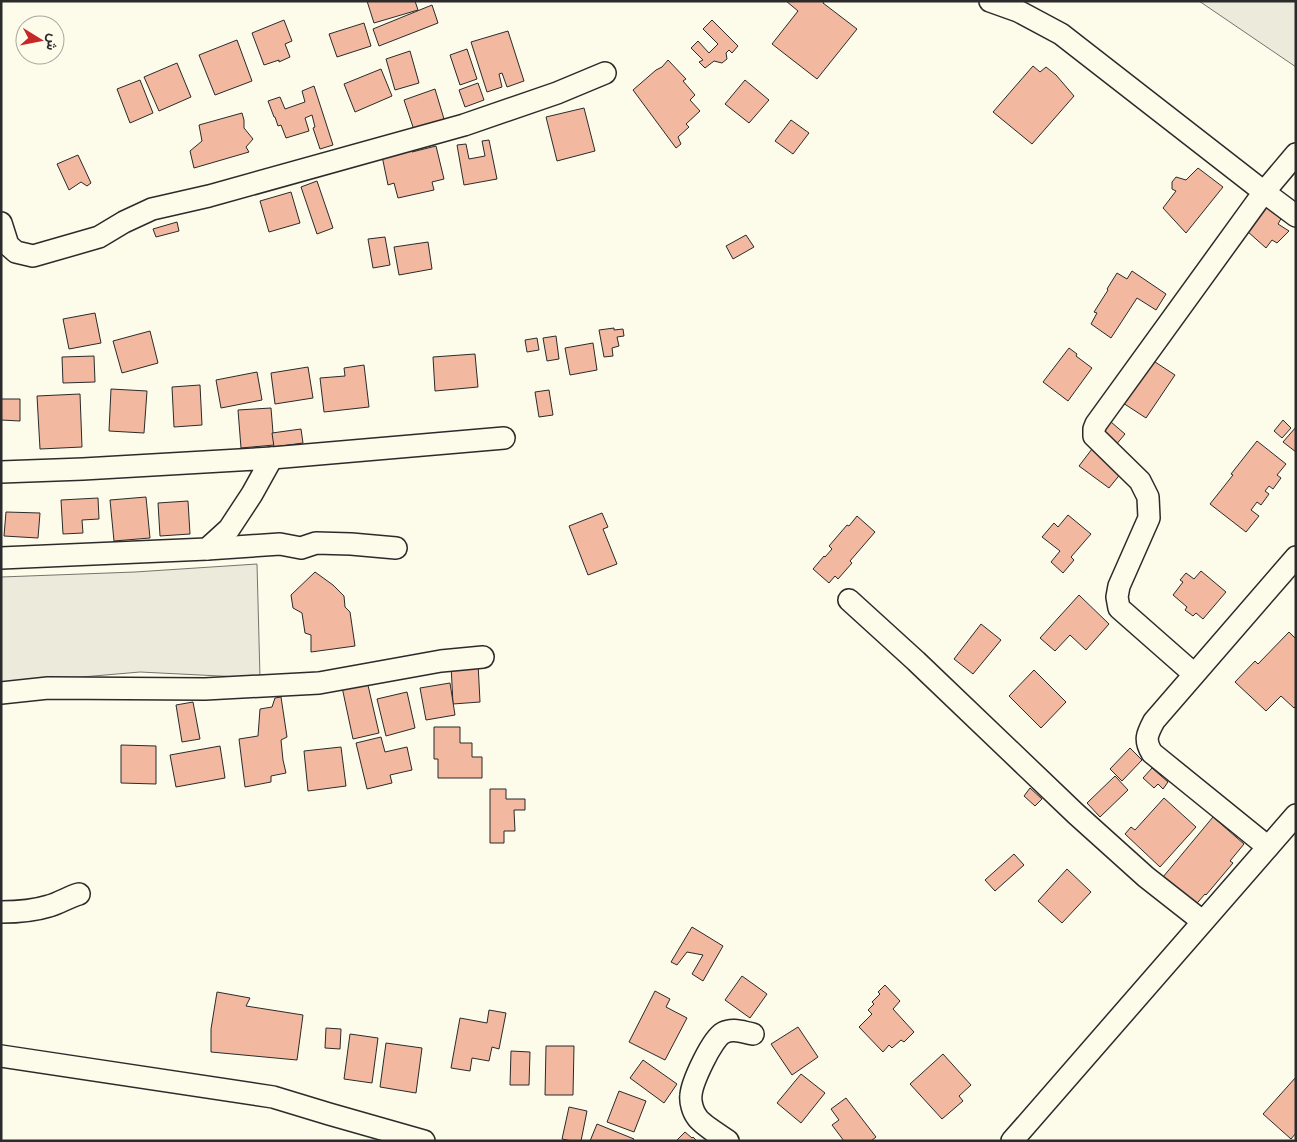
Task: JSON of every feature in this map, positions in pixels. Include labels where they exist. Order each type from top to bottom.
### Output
[{"type":"street","points":[[990,1],[1018,11],[1061,34],[1296,216]]},
{"type":"street","points":[[1,223],[8,245],[16,252],[33,256],[99,237],[124,222],[152,209],[209,196],[464,125],[557,93],[605,73]]},
{"type":"street","points":[[1194,674],[1119,608],[1117,598],[1119,586],[1149,518],[1148,497],[1140,481],[1094,436],[1094,429],[1264,192],[1296,154]]},
{"type":"street","points":[[1,472],[272,458],[504,438]]},
{"type":"street","points":[[207,549],[229,529],[252,494],[272,458]]},
{"type":"street","points":[[1,558],[280,544],[301,548],[316,543],[396,548]]},
{"type":"street","points":[[1268,847],[1152,753],[1147,744],[1148,731],[1154,720],[1296,558]]},
{"type":"street","points":[[849,600],[916,661],[1083,821],[1146,877],[1202,921]]},
{"type":"street","points":[[1,693],[48,688],[205,689],[320,683],[441,661],[482,658]]},
{"type":"street","points":[[1012,1141],[1296,815]]},
{"type":"street","points":[[1,912],[29,912],[51,906],[79,894]]},
{"type":"street","points":[[728,1141],[697,1119],[692,1106],[691,1095],[697,1074],[714,1042],[721,1034],[732,1030],[753,1034]]},
{"type":"street","points":[[1,1056],[273,1097],[424,1141]]},
{"type":"shaded area","points":[[1199,1],[1296,1],[1296,67]]},
{"type":"shaded area","points":[[257,564],[260,678],[140,672],[1,684],[1,577],[135,572]]},
{"type":"building","points":[[367,1],[415,1],[418,10],[374,23]]},
{"type":"building","points":[[786,1],[824,1],[823,3],[857,29],[817,79],[772,44],[798,11]]},
{"type":"building","points":[[432,5],[438,23],[379,46],[373,29]]},
{"type":"building","points":[[284,20],[292,41],[285,44],[290,57],[279,62],[279,60],[264,65],[252,33]]},
{"type":"building","points":[[712,20],[738,46],[732,53],[729,50],[726,53],[727,59],[722,63],[714,61],[705,68],[699,62],[703,60],[691,48],[698,41],[709,53],[718,44],[703,29]]},
{"type":"building","points":[[364,23],[371,46],[337,57],[329,34]]},
{"type":"building","points":[[508,31],[524,81],[507,87],[502,73],[499,74],[502,87],[487,92],[471,42]]},
{"type":"building","points":[[237,40],[252,81],[215,95],[199,55]]},
{"type":"building","points":[[467,49],[477,79],[460,85],[450,55]]},
{"type":"building","points":[[410,51],[419,83],[395,90],[386,59]]},
{"type":"building","points":[[668,60],[686,79],[683,81],[695,95],[690,100],[700,111],[686,124],[689,127],[678,137],[681,144],[676,148],[633,90]]},
{"type":"building","points":[[177,63],[191,97],[159,111],[144,77]]},
{"type":"building","points":[[1033,66],[1040,72],[1046,67],[1056,75],[1074,96],[1032,144],[993,112]]},
{"type":"building","points":[[381,69],[392,96],[355,112],[344,84]]},
{"type":"building","points":[[140,80],[153,113],[130,123],[117,89]]},
{"type":"building","points":[[745,80],[769,100],[749,123],[725,104]]},
{"type":"building","points":[[478,83],[484,100],[465,107],[459,90]]},
{"type":"building","points":[[314,86],[333,145],[320,149],[313,128],[315,127],[312,115],[305,118],[309,131],[286,138],[281,125],[278,126],[268,101],[280,97],[285,109],[305,102],[302,91]]},
{"type":"building","points":[[435,89],[444,119],[414,130],[404,100]]},
{"type":"building","points":[[584,108],[595,151],[557,161],[546,117]]},
{"type":"building","points":[[242,113],[244,128],[253,139],[246,147],[249,152],[194,168],[190,151],[202,141],[199,125]]},
{"type":"building","points":[[791,120],[809,133],[793,154],[775,141]]},
{"type":"building","points":[[489,140],[497,179],[464,185],[457,145],[466,144],[469,159],[485,156],[482,141]]},
{"type":"building","points":[[436,146],[444,179],[432,182],[434,190],[398,198],[394,183],[388,185],[382,156],[411,149],[412,152]]},
{"type":"building","points":[[78,155],[91,183],[87,186],[81,182],[69,190],[57,164]]},
{"type":"building","points":[[1198,168],[1223,187],[1186,233],[1163,208],[1176,191],[1172,189],[1172,182],[1176,177],[1186,180]]},
{"type":"building","points":[[317,181],[333,228],[317,234],[301,187]]},
{"type":"building","points":[[291,192],[300,223],[269,232],[260,201]]},
{"type":"building","points":[[1267,207],[1282,217],[1278,224],[1289,231],[1277,243],[1272,240],[1266,248],[1247,231]]},
{"type":"building","points":[[177,222],[179,231],[156,237],[153,229]]},
{"type":"building","points":[[746,235],[754,247],[733,259],[726,246]]},
{"type":"building","points":[[385,237],[390,265],[373,268],[368,239]]},
{"type":"building","points":[[428,242],[432,269],[399,275],[394,247]]},
{"type":"building","points":[[1132,271],[1166,294],[1156,310],[1137,298],[1111,338],[1091,324],[1097,313],[1094,312],[1117,273],[1127,279]]},
{"type":"building","points":[[95,313],[101,343],[69,349],[63,319]]},
{"type":"building","points":[[614,328],[614,330],[623,329],[624,336],[617,337],[619,346],[612,348],[613,356],[604,357],[599,330]]},
{"type":"building","points":[[150,331],[158,363],[122,373],[113,341]]},
{"type":"building","points":[[556,336],[559,359],[547,361],[543,338]]},
{"type":"building","points":[[537,338],[539,350],[527,352],[525,340]]},
{"type":"building","points":[[593,343],[597,370],[570,375],[565,348]]},
{"type":"building","points":[[1069,348],[1092,368],[1068,401],[1043,382]]},
{"type":"building","points":[[475,354],[478,387],[435,391],[433,357]]},
{"type":"building","points":[[94,356],[95,382],[63,383],[62,357]]},
{"type":"building","points":[[1152,360],[1175,375],[1146,418],[1123,403]]},
{"type":"building","points":[[364,365],[369,407],[324,412],[320,378],[345,376],[344,368]]},
{"type":"building","points":[[308,367],[313,398],[275,404],[271,373]]},
{"type":"building","points":[[257,372],[262,400],[221,408],[216,380]]},
{"type":"building","points":[[200,385],[202,425],[174,427],[172,387]]},
{"type":"building","points":[[111,389],[147,391],[144,433],[109,431]]},
{"type":"building","points":[[549,390],[553,415],[539,417],[535,392]]},
{"type":"building","points":[[80,394],[82,447],[40,449],[37,396]]},
{"type":"building","points":[[1,399],[20,399],[20,421],[1,420]]},
{"type":"building","points":[[271,408],[274,445],[241,448],[238,410]]},
{"type":"building","points":[[1283,420],[1291,428],[1282,438],[1274,431]]},
{"type":"building","points":[[1111,422],[1125,434],[1115,446],[1101,434]]},
{"type":"building","points":[[1296,427],[1296,452],[1283,442]]},
{"type":"building","points":[[301,429],[303,443],[274,447],[272,433]]},
{"type":"building","points":[[1257,441],[1286,464],[1277,475],[1281,478],[1273,489],[1269,486],[1265,491],[1269,494],[1261,505],[1257,502],[1251,510],[1259,516],[1246,532],[1210,504]]},
{"type":"building","points":[[1092,449],[1122,472],[1109,488],[1079,466]]},
{"type":"building","points":[[146,497],[150,538],[114,541],[110,500]]},
{"type":"building","points":[[98,498],[99,519],[82,520],[83,533],[63,534],[61,500]]},
{"type":"building","points":[[188,501],[190,534],[160,536],[158,503]]},
{"type":"building","points":[[6,512],[40,513],[38,538],[4,536]]},
{"type":"building","points":[[602,513],[608,527],[603,529],[617,564],[588,575],[569,526]]},
{"type":"building","points":[[1068,515],[1091,534],[1071,557],[1074,560],[1063,573],[1051,562],[1060,551],[1042,537],[1054,523],[1058,527]]},
{"type":"building","points":[[857,516],[875,532],[850,561],[852,563],[838,579],[835,576],[829,583],[813,569],[832,549],[829,546]]},
{"type":"building","points":[[1201,571],[1226,592],[1203,619],[1196,613],[1193,616],[1185,610],[1187,607],[1173,595],[1183,582],[1180,580],[1186,573],[1194,579]]},
{"type":"building","points":[[315,572],[344,596],[345,607],[350,612],[355,646],[311,652],[311,635],[305,633],[302,613],[293,608],[291,595]]},
{"type":"building","points":[[1079,595],[1109,624],[1086,650],[1070,635],[1055,651],[1040,638]]},
{"type":"building","points":[[981,624],[1001,640],[973,674],[954,659]]},
{"type":"building","points":[[1289,632],[1296,639],[1296,706],[1294,708],[1281,696],[1266,711],[1235,682],[1255,661],[1258,664]]},
{"type":"building","points":[[478,663],[480,702],[453,704],[451,665]]},
{"type":"building","points":[[1034,670],[1066,702],[1041,728],[1009,696]]},
{"type":"building","points":[[367,681],[379,733],[353,739],[342,687]]},
{"type":"building","points":[[450,683],[455,715],[426,720],[420,688]]},
{"type":"building","points":[[407,692],[415,728],[386,736],[377,699]]},
{"type":"building","points":[[281,697],[287,737],[281,740],[286,773],[271,776],[271,782],[245,787],[239,739],[258,736],[260,709],[272,707],[275,698]]},
{"type":"building","points":[[193,702],[200,739],[182,742],[176,705]]},
{"type":"building","points":[[434,727],[460,727],[460,743],[472,743],[472,757],[482,757],[482,778],[438,778],[438,759],[434,759]]},
{"type":"building","points":[[381,737],[385,752],[407,747],[412,770],[390,775],[392,783],[367,789],[356,743]]},
{"type":"building","points":[[121,745],[156,746],[156,784],[121,783]]},
{"type":"building","points":[[220,746],[225,778],[176,787],[170,755]]},
{"type":"building","points":[[341,747],[346,786],[308,791],[304,751]]},
{"type":"building","points":[[1130,748],[1142,760],[1122,781],[1110,769]]},
{"type":"building","points":[[1152,768],[1168,782],[1163,789],[1158,784],[1154,788],[1143,778]]},
{"type":"building","points":[[1115,776],[1128,790],[1100,817],[1087,803]]},
{"type":"building","points":[[1030,788],[1042,799],[1035,806],[1024,796]]},
{"type":"building","points":[[490,789],[506,789],[506,799],[525,799],[525,810],[514,810],[515,831],[504,831],[504,843],[490,843]]},
{"type":"building","points":[[1164,798],[1196,827],[1160,867],[1125,834],[1131,827],[1135,830]]},
{"type":"building","points":[[1213,817],[1244,844],[1230,861],[1233,863],[1191,910],[1163,877]]},
{"type":"building","points":[[1014,854],[1024,865],[995,891],[985,880]]},
{"type":"building","points":[[1067,869],[1091,892],[1062,923],[1038,901]]},
{"type":"building","points":[[692,927],[723,946],[703,981],[692,974],[703,955],[687,952],[677,965],[671,962]]},
{"type":"building","points":[[742,976],[767,994],[750,1018],[725,1000]]},
{"type":"building","points":[[885,985],[900,1001],[893,1009],[914,1032],[904,1042],[901,1040],[892,1048],[889,1045],[883,1052],[859,1027],[872,1014],[868,1010],[874,1004],[872,1002],[880,994],[878,992]]},
{"type":"building","points":[[655,991],[670,999],[666,1007],[687,1018],[665,1060],[629,1042]]},
{"type":"building","points":[[217,992],[250,998],[246,1006],[303,1015],[297,1060],[211,1052],[211,1029]]},
{"type":"building","points":[[489,1010],[506,1013],[499,1049],[492,1047],[489,1061],[472,1058],[470,1071],[451,1068],[460,1018],[487,1023]]},
{"type":"building","points":[[798,1027],[818,1057],[792,1075],[771,1044]]},
{"type":"building","points":[[326,1028],[341,1029],[340,1049],[325,1048]]},
{"type":"building","points":[[350,1034],[378,1038],[372,1083],[344,1079]]},
{"type":"building","points":[[386,1043],[422,1048],[416,1093],[380,1087]]},
{"type":"building","points":[[546,1046],[574,1046],[573,1095],[545,1095]]},
{"type":"building","points":[[511,1051],[530,1052],[529,1085],[510,1085]]},
{"type":"building","points":[[943,1054],[971,1085],[959,1096],[963,1101],[942,1119],[910,1084]]},
{"type":"building","points":[[643,1060],[677,1084],[664,1103],[630,1078]]},
{"type":"building","points":[[801,1074],[825,1093],[801,1123],[777,1103]]},
{"type":"building","points":[[1296,1077],[1296,1133],[1291,1139],[1263,1114]]},
{"type":"building","points":[[619,1091],[646,1101],[634,1132],[607,1122]]},
{"type":"building","points":[[846,1098],[876,1137],[871,1141],[844,1141],[832,1125],[839,1120],[831,1109]]},
{"type":"building","points":[[569,1107],[587,1111],[581,1141],[562,1139]]},
{"type":"building","points":[[597,1124],[634,1139],[633,1141],[590,1141]]},
{"type":"building","points":[[685,1132],[693,1137],[697,1141],[676,1141]]}]
